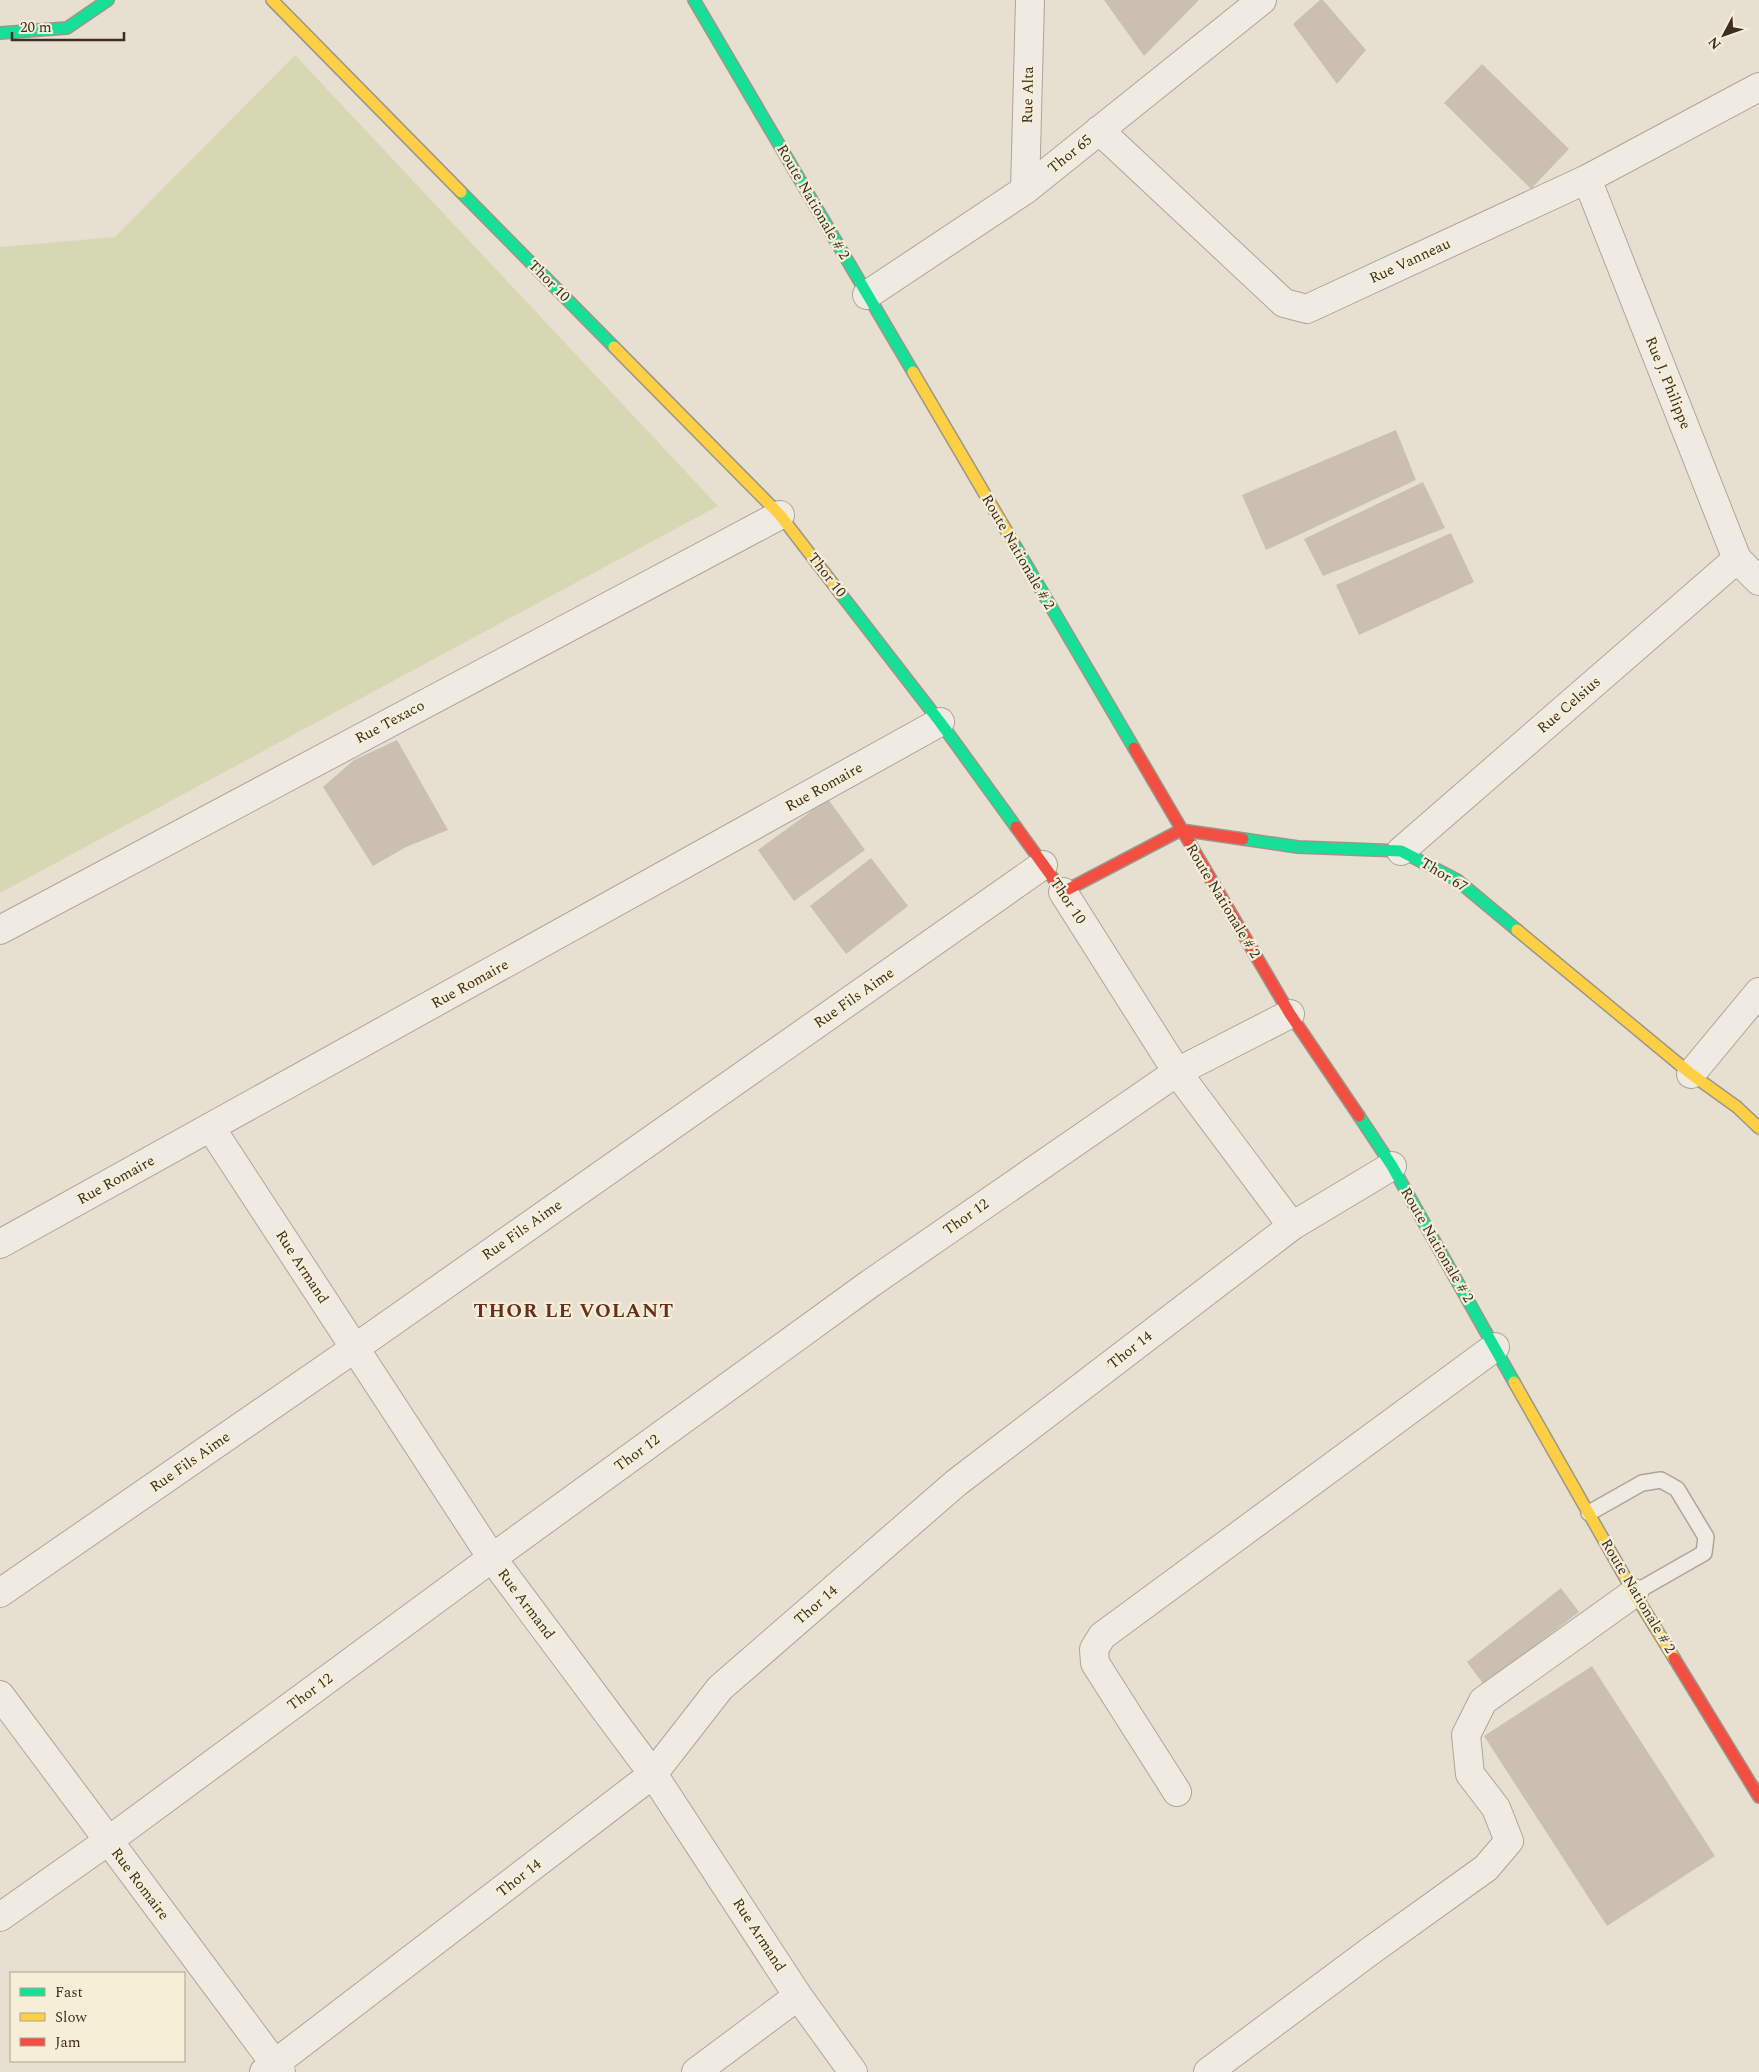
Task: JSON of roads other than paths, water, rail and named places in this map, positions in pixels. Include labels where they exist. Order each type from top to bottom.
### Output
[{"type":"street","points":[[0,33],[67,28],[108,0]]},
{"type":"street","name":"Thor 10","points":[[272,0],[780,515],[940,722],[1063,892],[1177,1072],[1292,1226]]},
{"type":"street","name":"Route Nationale # 2","points":[[694,0],[1290,1014],[1392,1166],[1634,1593],[1759,1797]]},
{"type":"street","name":"Rue Alta","points":[[1025,190],[1030,0]]},
{"type":"street","name":"Thor 65","points":[[867,295],[1025,190],[1262,0]]},
{"type":"street","name":"Rue Vanneau","points":[[1099,130],[1284,303],[1307,309],[1587,179],[1759,87]]},
{"type":"street","name":"Rue J. Philippe","points":[[1587,179],[1737,559],[1759,581]]},
{"type":"street","name":"Rue Texaco","points":[[0,930],[780,515]]},
{"type":"street","name":"Rue Celsius","points":[[1401,851],[1737,559]]},
{"type":"street","name":"Rue Romaire","points":[[0,1244],[940,722]]},
{"type":"street","points":[[1063,892],[1181,830]]},
{"type":"street","name":"Thor 67","points":[[1181,830],[1298,847],[1401,851],[1457,880],[1691,1074],[1737,1107],[1759,1128]]},
{"type":"street","name":"Rue Fils Aime","points":[[0,1593],[355,1348],[1043,865]]},
{"type":"street","points":[[1691,1074],[1759,992]]},
{"type":"street","name":"Thor 12","points":[[0,1917],[108,1841],[870,1283],[1177,1072],[1290,1014]]},
{"type":"street","name":"Rue Armand","points":[[211,1128],[492,1558],[654,1774],[798,1996],[853,2072]]},
{"type":"street","name":"Thor 14","points":[[273,2069],[654,1774],[720,1688],[956,1483],[1292,1226],[1392,1166]]},
{"type":"street","points":[[1177,1792],[1095,1663],[1094,1649],[1102,1636],[1495,1347]]},
{"type":"street","points":[[1208,2072],[1486,1868],[1509,1840],[1496,1808],[1470,1774],[1466,1735],[1483,1700],[1634,1593]]},
{"type":"street","name":"Rue Romaire","points":[[0,1695],[273,2069]]},
{"type":"street","points":[[696,2072],[798,1996]]},
{"type":"lane","points":[[1589,1513],[1642,1483],[1660,1480],[1677,1489],[1706,1537],[1704,1553],[1634,1593]]},
{"type":"district","name":"THOR LE VOLANT","points":[[574,1311]]}]
